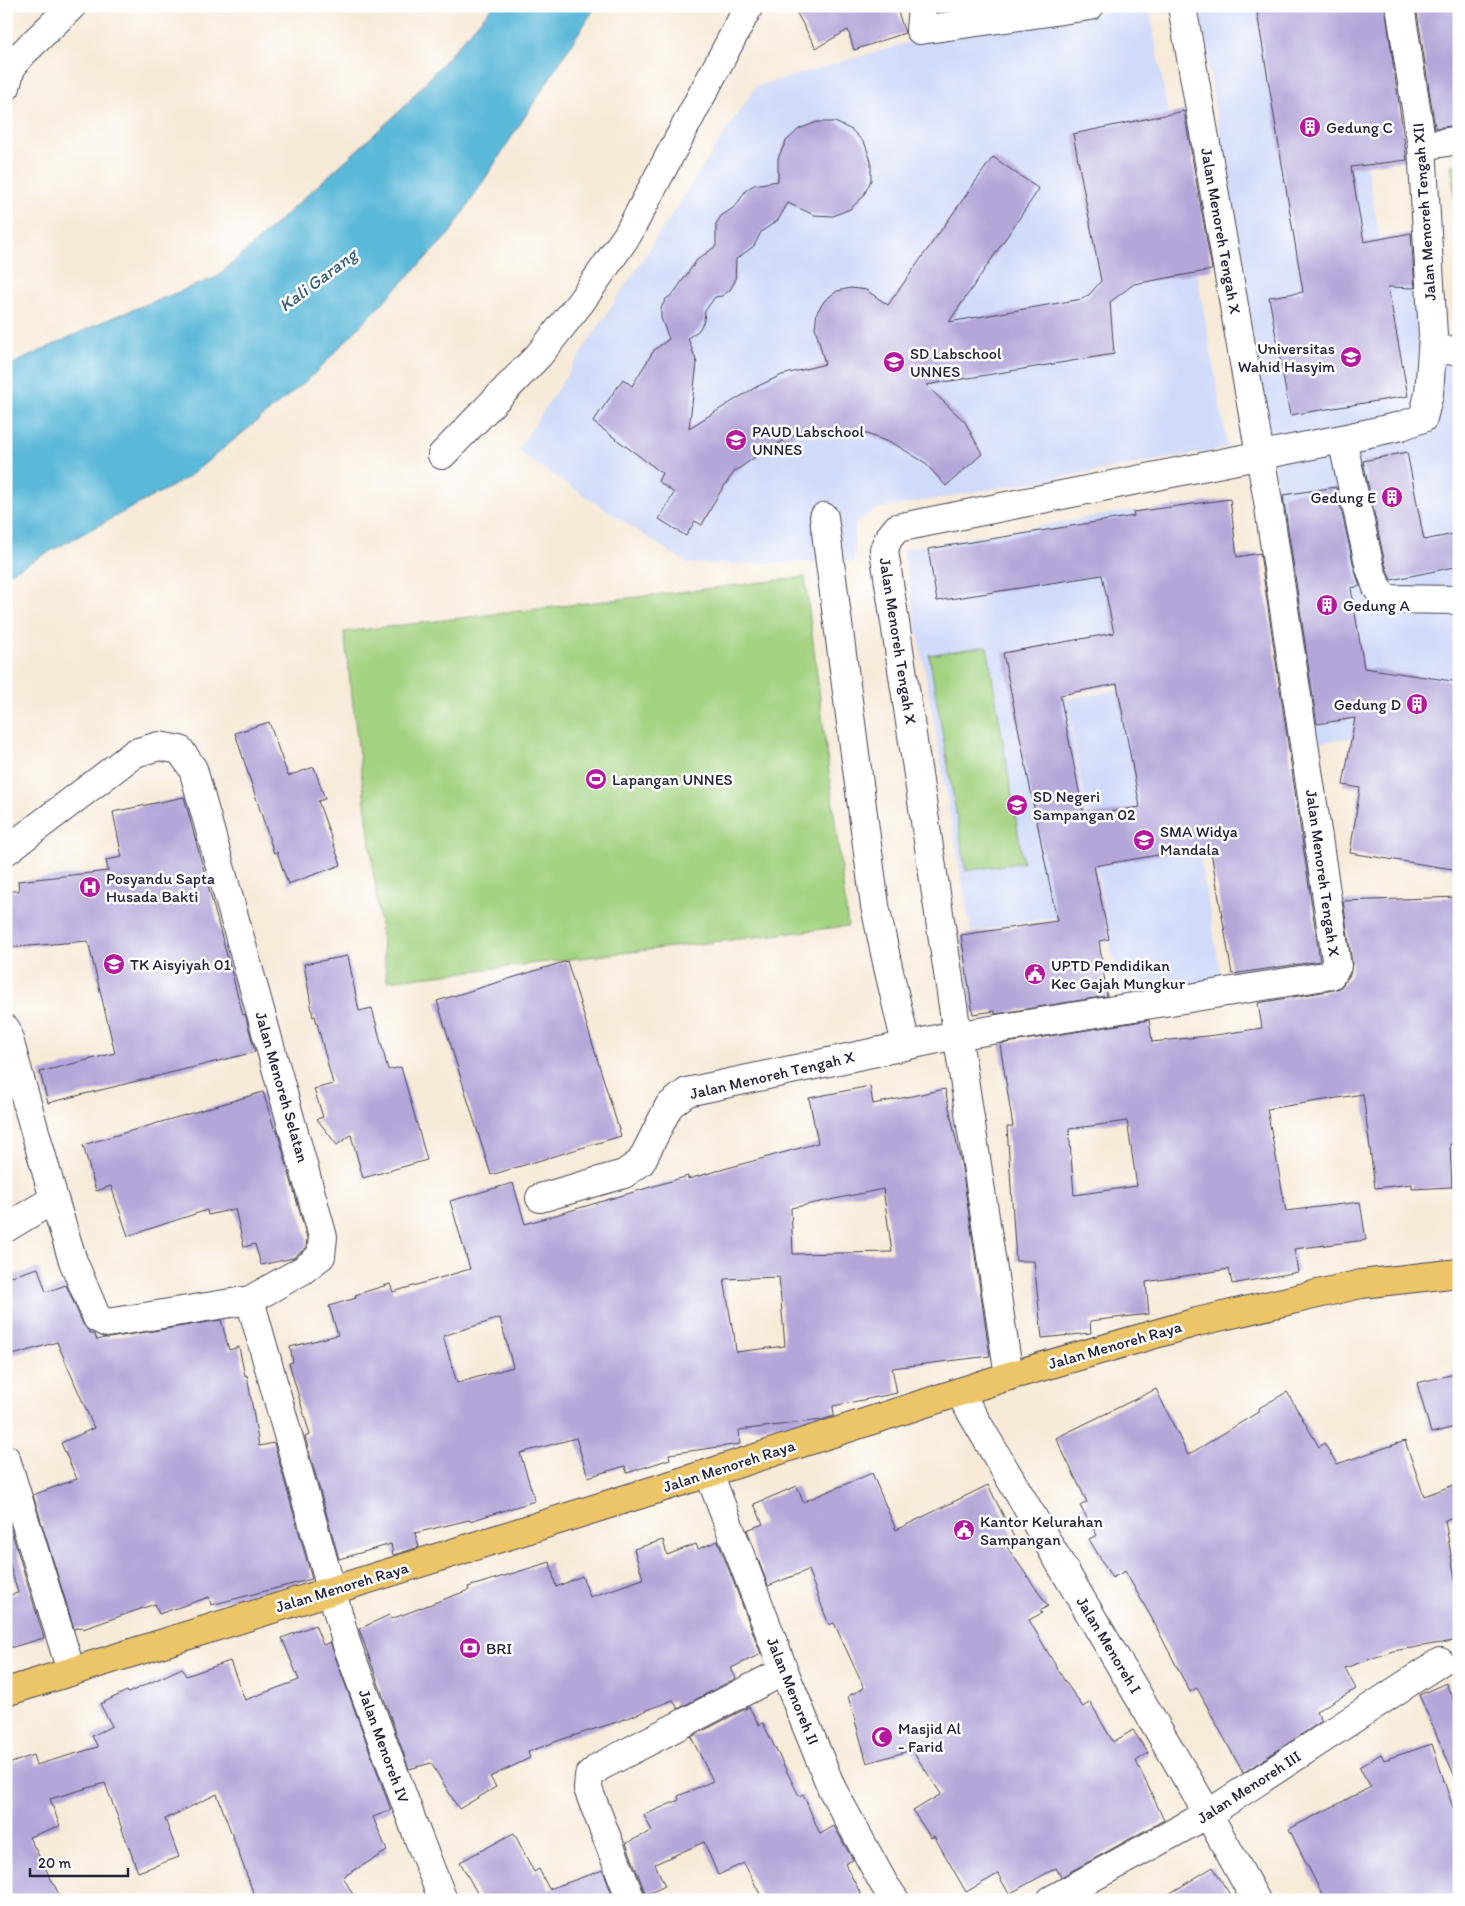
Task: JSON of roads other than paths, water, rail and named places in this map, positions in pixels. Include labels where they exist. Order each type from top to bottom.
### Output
[{"type":"main road","name":"Jalan Menoreh Raya","points":[[6,1692],[709,1473],[1009,1376],[1198,1322],[1361,1284],[1459,1273]]},
{"type":"street","points":[[6,87],[11,68],[23,53],[72,6]]},
{"type":"street","points":[[442,454],[539,356],[580,303],[628,234],[749,6]]},
{"type":"street","points":[[922,6],[920,30],[1090,6]]},
{"type":"street","name":"Jalan Menoreh Tengah X","points":[[540,1198],[624,1174],[641,1162],[669,1106],[687,1092],[906,1045],[1330,975],[1336,966],[1260,455],[1182,6]]},
{"type":"street","name":"Jalan Menoreh Tengah XII","points":[[1400,6],[1422,146],[1446,351],[1428,394],[1423,418]]},
{"type":"street","points":[[1422,146],[1459,140]]},
{"type":"street","name":"Jalan Menoreh Tengah X","points":[[1009,1376],[950,1037],[884,550],[888,539],[897,528],[1342,439],[1401,426],[1423,418]]},
{"type":"street","points":[[1342,439],[1370,568],[1377,588],[1385,598],[1459,600]]},
{"type":"street","points":[[824,517],[875,906],[906,1045]]},
{"type":"street","name":"Jalan Menoreh Selatan","points":[[6,851],[135,753],[159,746],[180,750],[194,769],[323,1237],[321,1256],[303,1270],[250,1300]]},
{"type":"street","points":[[6,1029],[73,1261],[97,1318],[107,1323],[250,1300],[332,1590]]},
{"type":"street","points":[[6,1228],[54,1199]]},
{"type":"street","name":"Jalan Menoreh I","points":[[959,1392],[1208,1814],[1256,1900]]},
{"type":"street","points":[[6,1459],[71,1671]]},
{"type":"street","name":"Jalan Menoreh II","points":[[709,1473],[784,1671],[832,1789],[884,1884],[895,1900]]},
{"type":"street","name":"Jalan Menoreh IV","points":[[332,1590],[347,1645],[443,1900]]},
{"type":"street","name":"Jalan Menoreh III","points":[[1050,1900],[1208,1814],[1440,1662]]},
{"type":"street","points":[[631,1900],[588,1789],[589,1776],[599,1767],[784,1671]]},
{"type":"water","name":"Kali Garang","points":[[493,6],[596,6],[450,233],[310,378],[187,478],[6,575],[6,367],[106,320],[217,277],[402,109]]},
{"type":"place","name":"Gedung C","points":[[1310,127]]},
{"type":"place","name":"Universitas Wahid Hasyim","points":[[1351,357]]},
{"type":"place","name":"SD Labschool UNNES","points":[[894,362]]},
{"type":"place","name":"PAUD Labschool UNNES","points":[[736,440]]},
{"type":"place","name":"Gedung E","points":[[1392,497]]},
{"type":"place","name":"Gedung A","points":[[1327,605]]},
{"type":"place","name":"Gedung D","points":[[1417,704]]},
{"type":"place","name":"Lapangan UNNES","points":[[596,779]]},
{"type":"place","name":"SD Negeri Sampangan 02","points":[[1017,805]]},
{"type":"place","name":"SMA Widya Mandala","points":[[1144,840]]},
{"type":"place","name":"Posyandu Sapta Husada Bakti","points":[[90,887]]},
{"type":"place","name":"TK Aisyiyah 01","points":[[114,964]]},
{"type":"place","name":"UPTD Pendidikan Kec Gajah Mungkur","points":[[1035,974]]},
{"type":"place","name":"Kantor Kelurahan Sampangan","points":[[964,1530]]},
{"type":"place","name":"BRI","points":[[470,1648]]},
{"type":"place","name":"Masjid Al - Farid","points":[[882,1737]]}]
